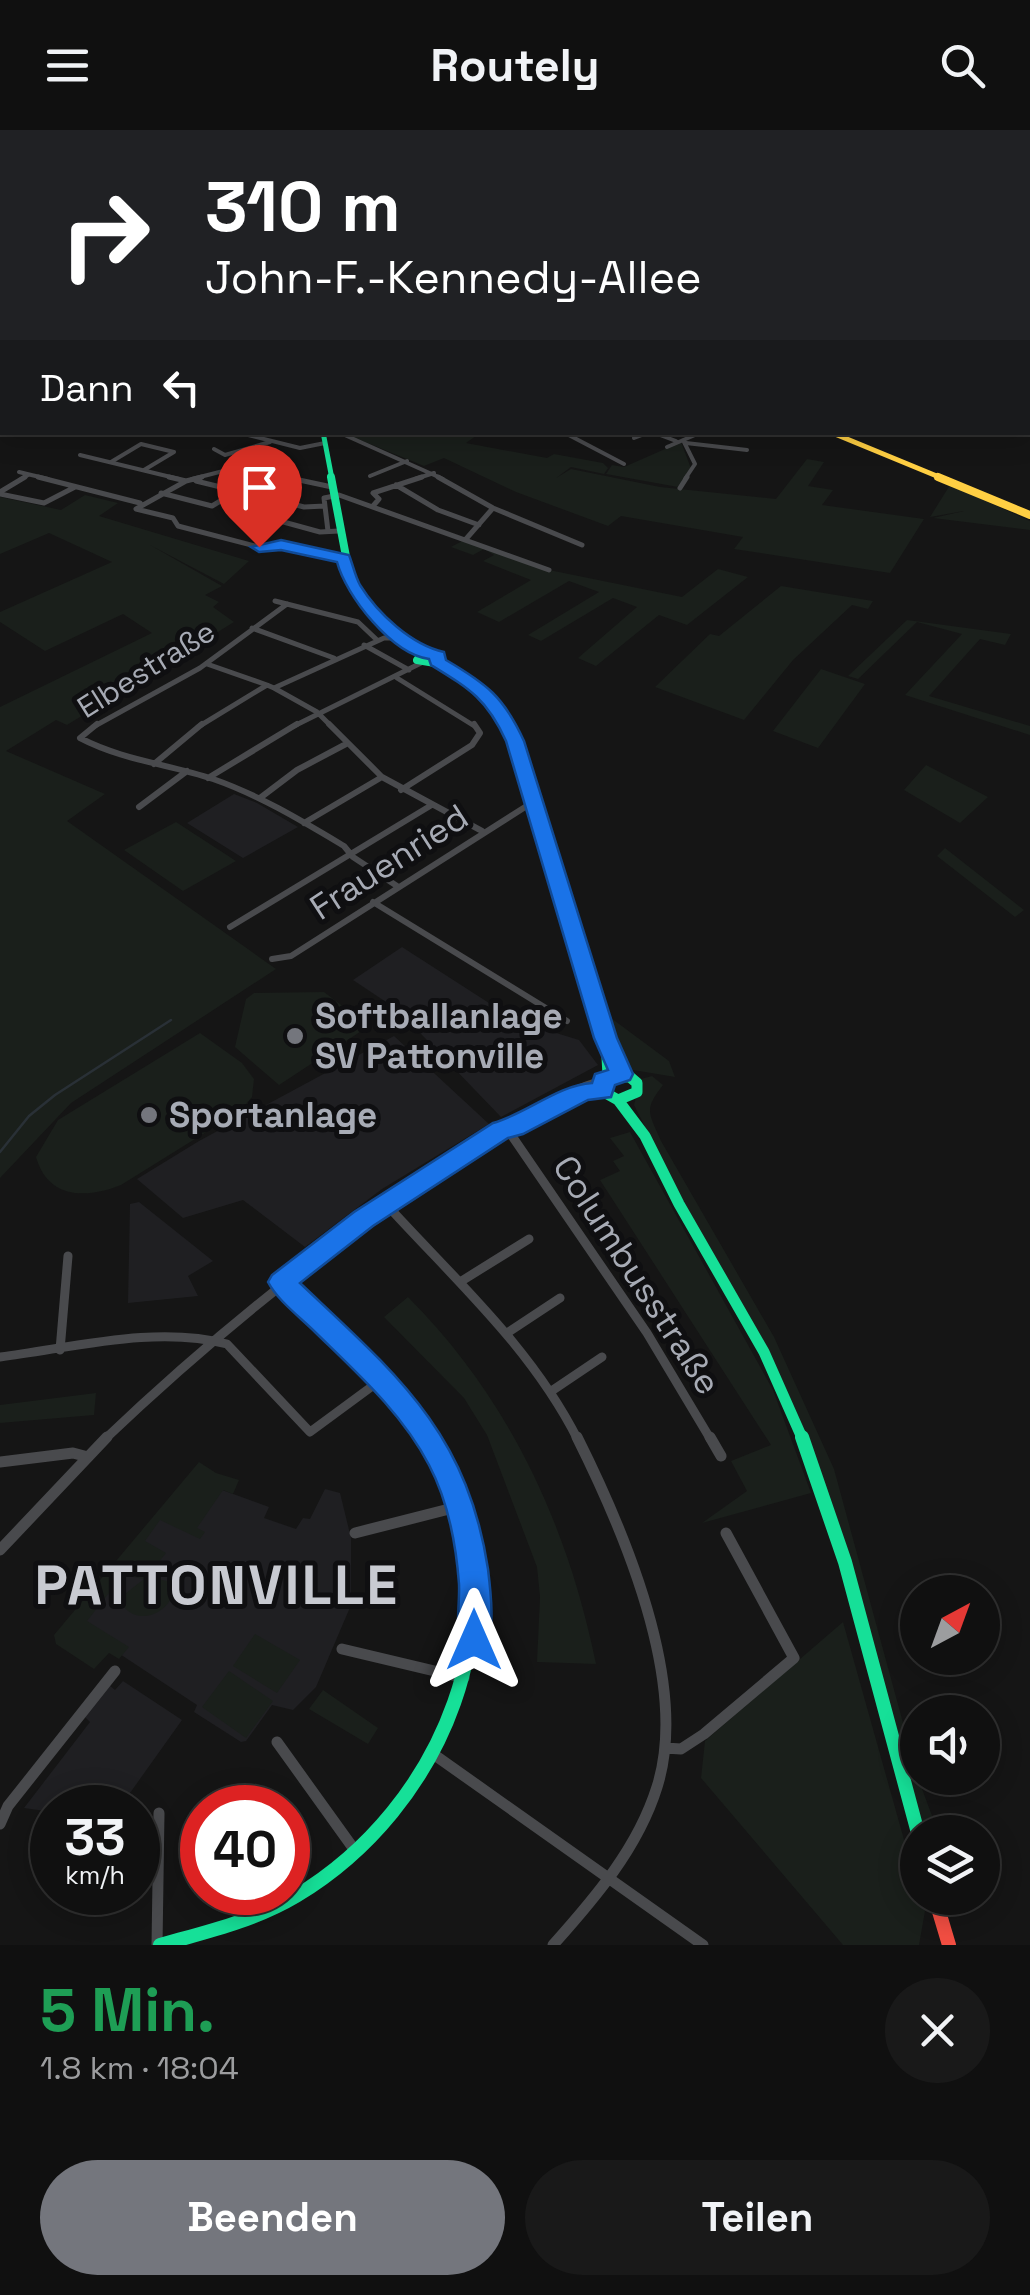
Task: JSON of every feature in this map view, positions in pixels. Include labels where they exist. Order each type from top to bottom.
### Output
[{"type":"main road","points":[[837,435],[1030,515]]},
{"type":"main road","points":[[324,438],[333,491],[333,531],[350,583],[363,602],[421,658],[436,654],[437,662],[481,688],[501,710],[515,741],[606,1038],[622,1074],[637,1083],[634,1096],[638,1125]]},
{"type":"main road","points":[[606,1038],[605,1082],[638,1125],[765,1350],[796,1422],[841,1555],[913,1815]]},
{"type":"main road","points":[[605,1082],[622,1074]]},
{"type":"main road","points":[[618,1100],[634,1096]]},
{"type":"main road","points":[[158,1945],[214,1932],[280,1906],[358,1854],[395,1814],[436,1756],[469,1678],[474,1655],[474,1584],[461,1506],[424,1430],[382,1378],[282,1282]]},
{"type":"main road","points":[[940,1915],[949,1945]]},
{"type":"street","points":[[249,435],[300,448],[324,438]]},
{"type":"street","points":[[345,435],[434,473],[493,508],[582,546]]},
{"type":"street","points":[[569,435],[624,464]]},
{"type":"street","points":[[634,438],[642,435]]},
{"type":"street","points":[[661,435],[746,450]]},
{"type":"street","points":[[667,447],[695,435]]},
{"type":"street","points":[[214,449],[225,455],[274,441]]},
{"type":"street","points":[[680,488],[694,469],[681,441]]},
{"type":"street","points":[[110,462],[141,444],[174,452],[144,470]]},
{"type":"street","points":[[80,455],[238,492],[212,506],[161,493]]},
{"type":"street","points":[[370,476],[407,461]]},
{"type":"street","points":[[344,558],[281,545],[259,547],[178,526],[173,518],[136,508],[188,480],[239,468],[333,491],[549,570]]},
{"type":"street","points":[[19,472],[140,503]]},
{"type":"street","points":[[372,506],[379,499],[373,494],[434,473]]},
{"type":"street","points":[[0,493],[28,475]]},
{"type":"street","points":[[396,485],[438,510],[479,525]]},
{"type":"street","points":[[0,493],[44,504],[76,487]]},
{"type":"street","points":[[258,515],[333,531],[324,498],[333,491]]},
{"type":"street","points":[[270,498],[304,507],[325,506]]},
{"type":"street","points":[[466,539],[493,508]]},
{"type":"street","points":[[276,601],[358,622],[378,640]]},
{"type":"street","name":"Elbestraße","points":[[154,764],[118,755],[80,738],[85,731],[207,664],[287,604]]},
{"type":"street","points":[[252,628],[334,658]]},
{"type":"street","points":[[154,764],[212,715],[364,644],[402,638]]},
{"type":"street","points":[[364,644],[410,670]]},
{"type":"street","points":[[208,778],[256,743],[397,678],[421,658]]},
{"type":"street","points":[[207,664],[270,687],[317,712],[382,777],[482,832]]},
{"type":"street","points":[[397,678],[473,722],[480,734],[472,744],[401,790]]},
{"type":"street","points":[[260,798],[306,764],[346,744]]},
{"type":"street","points":[[154,764],[208,778],[260,798],[398,886]]},
{"type":"street","points":[[139,808],[186,771]]},
{"type":"street","points":[[304,823],[382,777]]},
{"type":"street","name":"Frauenried","points":[[272,959],[291,956],[533,802]]},
{"type":"street","points":[[230,927],[430,806]]},
{"type":"street","points":[[372,902],[566,1021]]},
{"type":"street","points":[[0,1550],[88,1457],[215,1338],[282,1282],[386,1204],[502,1130],[515,1128],[605,1082]]},
{"type":"street","name":"Columbusstraße","points":[[502,1130],[512,1136],[621,1293],[721,1456]]},
{"type":"street","points":[[386,1204],[507,1334],[550,1392],[603,1494],[635,1576],[664,1694],[665,1748],[658,1785],[646,1816],[610,1878],[553,1945]]},
{"type":"street","points":[[460,1282],[529,1239]]},
{"type":"street","points":[[60,1350],[68,1256]]},
{"type":"street","points":[[507,1334],[560,1298]]},
{"type":"street","points":[[0,1357],[169,1338],[215,1338],[228,1344],[310,1432],[382,1378]]},
{"type":"street","points":[[550,1392],[602,1357]]},
{"type":"street","points":[[0,1462],[73,1453],[88,1457]]},
{"type":"street","points":[[356,1533],[461,1506]]},
{"type":"street","points":[[665,1748],[681,1749],[704,1734],[794,1658],[726,1532]]},
{"type":"street","points":[[342,1649],[469,1678]]},
{"type":"street","points":[[1,1818],[115,1671]]},
{"type":"street","points":[[277,1742],[358,1854]]},
{"type":"street","points":[[436,1756],[703,1945]]},
{"type":"street","points":[[158,1915],[158,1945]]},
{"type":"shaded area","points":[[348,435],[477,435],[466,443],[547,458],[554,454],[603,463],[608,468],[604,474],[571,467],[556,478],[571,469],[660,487],[776,499],[807,459],[824,462],[808,486],[833,490],[822,505],[924,519],[890,573],[734,549],[743,537],[621,516],[608,526],[516,492],[444,458],[424,466]]},
{"type":"shaded area","points":[[681,442],[692,471],[678,487],[606,474],[612,465],[624,467]]},
{"type":"shaded area","points":[[950,485],[1030,521],[1030,530],[933,518],[964,511],[930,517]]},
{"type":"shaded area","points":[[85,495],[118,503],[99,516],[249,561],[224,584],[150,545],[222,586],[205,595],[219,602],[213,607],[234,622],[67,725],[56,720],[6,751],[105,794],[67,821],[276,969],[71,1103],[0,1178],[0,707],[152,633],[123,614],[45,651],[0,622],[0,612],[112,562],[49,533],[0,554],[0,497],[61,510]]},
{"type":"shaded area","points":[[466,539],[549,570],[682,597],[718,569],[748,577],[687,625],[659,615],[596,666],[578,658],[637,607],[613,598],[541,641],[528,635],[599,592],[569,581],[499,622],[477,612],[531,580],[483,561],[494,555],[484,549],[473,555],[451,547]]},
{"type":"shaded area","points":[[781,586],[873,601],[868,609],[852,605],[793,660],[744,720],[655,687],[710,634],[719,636]]},
{"type":"shaded area","points":[[907,620],[1011,634],[1005,645],[980,639],[929,696],[1030,726],[1030,735],[905,695],[962,634],[917,622],[858,679],[848,676]]},
{"type":"shaded area","points":[[821,669],[865,684],[818,748],[773,731]]},
{"type":"shaded area","points":[[926,765],[988,797],[960,823],[904,790]]},
{"type":"shaded area","points":[[234,794],[298,827],[243,858],[187,823]]},
{"type":"shaded area","points":[[176,822],[236,861],[183,891],[124,850]]},
{"type":"shaded area","points":[[945,848],[1024,910],[1015,917],[937,856]]},
{"type":"shaded area","points":[[402,947],[517,1021],[579,1040],[598,1065],[501,1117],[398,1010],[353,980]]},
{"type":"shaded area","name":"Softballanlage SV Pattonville","points":[[324,992],[369,1026],[279,1085],[235,1047],[246,999],[254,993]]},
{"type":"shaded area","points":[[611,1018],[669,1061],[675,1077],[627,1069]]},
{"type":"shaded area","name":"Sportanlage","points":[[200,1033],[242,1063],[254,1079],[252,1097],[240,1111],[108,1190],[70,1192],[49,1181],[36,1157],[58,1120]]},
{"type":"shaded area","points":[[394,1036],[489,1124],[382,1189],[305,1247],[243,1200],[183,1218],[137,1179],[199,1141]]},
{"type":"shaded area","points":[[652,1076],[663,1085],[650,1111],[661,1141],[774,1337],[834,1469],[900,1712],[900,1755],[800,1422],[767,1348],[688,1211],[634,1105],[641,1079]]},
{"type":"shaded area","points":[[630,1132],[773,1390],[811,1493],[702,1523],[747,1491],[731,1461],[771,1445],[600,1180],[620,1171],[613,1161],[624,1156],[610,1138]]},
{"type":"shaded area","points":[[139,1202],[213,1261],[188,1276],[198,1296],[128,1303],[130,1204]]},
{"type":"shaded area","points":[[408,1297],[476,1378],[529,1467],[569,1563],[596,1664],[537,1662],[537,1567],[487,1435],[464,1398],[384,1317]]},
{"type":"shaded area","points":[[96,1393],[94,1415],[0,1423],[0,1405]]},
{"type":"shaded area","points":[[199,1462],[216,1473],[239,1480],[233,1494],[223,1490],[197,1528],[205,1532],[200,1539],[160,1520],[145,1541],[166,1553],[147,1577],[167,1581],[171,1599],[155,1614],[135,1615],[123,1606],[125,1594],[144,1579],[123,1575],[87,1621],[129,1647],[119,1659],[109,1653],[94,1669],[56,1644],[54,1635]]},
{"type":"shaded area","points":[[192,1479],[269,1507],[264,1518],[296,1529],[303,1518],[310,1519],[325,1489],[340,1493],[351,1538],[351,1605],[316,1687],[293,1710],[272,1705],[246,1741],[241,1742],[194,1712],[197,1705],[73,1623]]},
{"type":"shaded area","points":[[843,1622],[900,1825],[900,1915],[924,1915],[919,1945],[843,1945],[701,1778],[705,1741]]},
{"type":"shaded area","points":[[255,1634],[300,1660],[277,1693],[233,1666]]},
{"type":"shaded area","points":[[229,1671],[273,1701],[246,1738],[202,1707]]},
{"type":"shaded area","points":[[123,1681],[182,1720],[136,1785],[42,1785],[90,1722],[84,1716],[109,1685],[115,1690]]},
{"type":"shaded area","points":[[323,1690],[378,1728],[368,1744],[309,1709]]},
{"type":"shaded area","points":[[912,1795],[924,1795],[932,1815],[918,1815]]},
{"type":"waterway","points":[[0,1152],[29,1116],[55,1095],[171,1020]]},
{"type":"traffic: fast","points":[[324,435],[351,583],[377,617],[422,654]]},
{"type":"traffic: fast","points":[[434,653],[440,659],[435,663],[417,660],[422,654],[434,653]]},
{"type":"traffic: fast","points":[[437,662],[481,688],[509,724],[606,1038],[610,1071],[602,1091],[618,1100],[637,1092],[637,1083],[630,1077],[608,1076]]},
{"type":"traffic: fast","points":[[618,1100],[645,1136],[679,1204],[764,1352],[810,1456],[845,1562],[913,1815]]},
{"type":"traffic: fast","points":[[160,1945],[256,1916],[309,1888],[352,1855],[421,1776],[445,1732],[463,1684],[472,1634],[473,1581],[464,1527],[439,1456]]},
{"type":"traffic: slow","points":[[837,435],[1030,515]]},
{"type":"traffic: slow","points":[[282,1282],[399,1400],[439,1456]]},
{"type":"traffic: jam","points":[[940,1915],[949,1945]]},
{"type":"place","name":"Softballanlage SV Pattonville","points":[[295,1036]]},
{"type":"place","name":"Sportanlage","points":[[149,1115]]},
{"type":"district","name":"PATTONVILLE","points":[[217,1585]]},
{"type":"route","points":[[259,547],[281,545],[344,558],[350,583],[376,617],[422,654],[438,656],[437,662],[481,688],[501,710],[515,741],[606,1038],[622,1074],[608,1076],[602,1091],[584,1092],[515,1128],[502,1130],[364,1219],[282,1282],[382,1378],[424,1430],[443,1463],[461,1506],[469,1545],[474,1640]]}]
